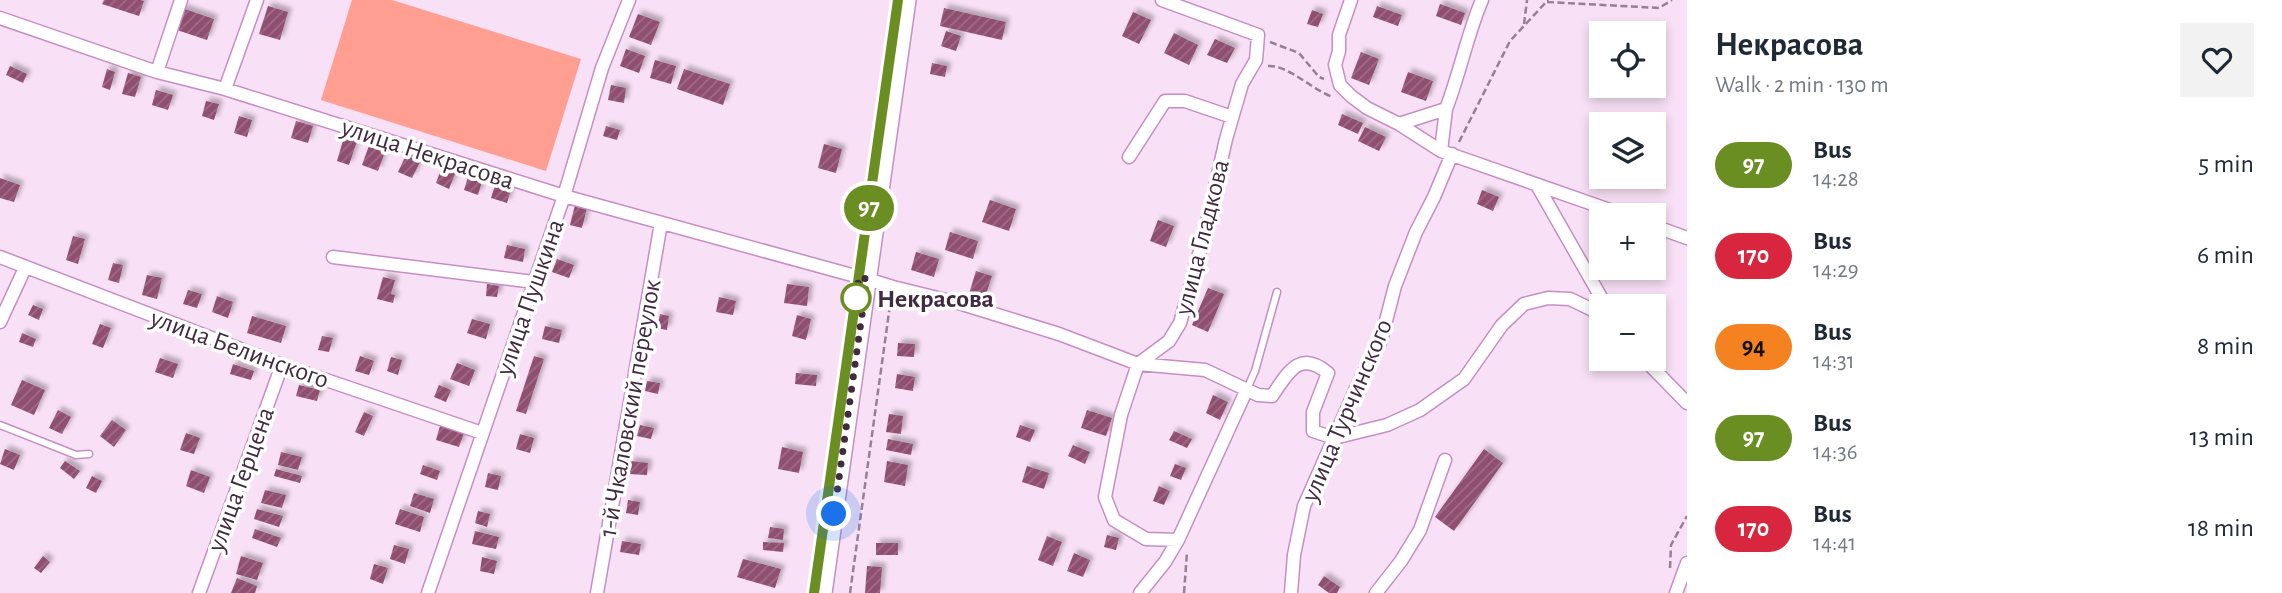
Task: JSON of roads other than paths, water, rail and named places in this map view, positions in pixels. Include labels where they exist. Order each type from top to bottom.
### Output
[{"type":"main road","points":[[822,593],[898,0]]},
{"type":"main road","points":[[814,593],[906,0]]},
{"type":"street","points":[[157,72],[181,0]]},
{"type":"street","points":[[225,89],[257,0]]},
{"type":"street","name":"улица Пушкина","points":[[428,593],[564,196],[602,68],[629,0]]},
{"type":"street","points":[[1162,0],[1177,3]]},
{"type":"street","points":[[1351,0],[1339,35],[1339,51],[1335,65],[1340,85],[1367,108],[1447,153],[1589,203]]},
{"type":"street","points":[[1399,124],[1446,109],[1482,0]]},
{"type":"street","name":"улица Гладкова","points":[[1138,363],[1169,341],[1180,323],[1232,117],[1242,84],[1256,60],[1258,35],[1177,3]]},
{"type":"street","name":"улица Некрасова","points":[[0,18],[157,72],[225,89],[564,196],[962,304],[1138,363],[1205,370],[1258,395],[1272,396],[1293,367],[1306,362],[1318,365],[1328,373],[1313,412],[1313,431],[1334,438]]},
{"type":"street","points":[[1129,157],[1165,101],[1185,101],[1232,117]]},
{"type":"street","name":"улица Турчинского","points":[[1290,593],[1304,506],[1381,340],[1395,286],[1416,232],[1434,197],[1447,153],[1446,109]]},
{"type":"street","points":[[1537,185],[1599,294]]},
{"type":"street","name":"1-й Чкаловский переулок","points":[[597,593],[662,223]]},
{"type":"street","points":[[1666,230],[1687,238]]},
{"type":"street","name":"улица Белинского","points":[[0,257],[282,366],[482,433]]},
{"type":"street","points":[[333,257],[534,282]]},
{"type":"street","points":[[0,322],[25,268]]},
{"type":"street","points":[[1334,438],[1387,425],[1420,410],[1464,379],[1502,325],[1524,304],[1548,298],[1570,299],[1589,308]]},
{"type":"street","points":[[1138,363],[1121,415],[1105,497],[1114,520],[1146,539],[1178,540]]},
{"type":"street","name":"улица Герцена","points":[[199,593],[282,366]]},
{"type":"street","points":[[1656,371],[1687,403]]},
{"type":"street","points":[[1140,593],[1165,562],[1178,540],[1247,389]]},
{"type":"street","points":[[1376,593],[1401,561],[1420,530],[1445,460]]},
{"type":"street","points":[[1676,593],[1687,563]]},
{"type":"lane","points":[[1247,389],[1255,371],[1277,292]]},
{"type":"lane","points":[[0,425],[76,455],[89,454]]},
{"type":"place","name":"Некрасова","points":[[856,298]]}]
